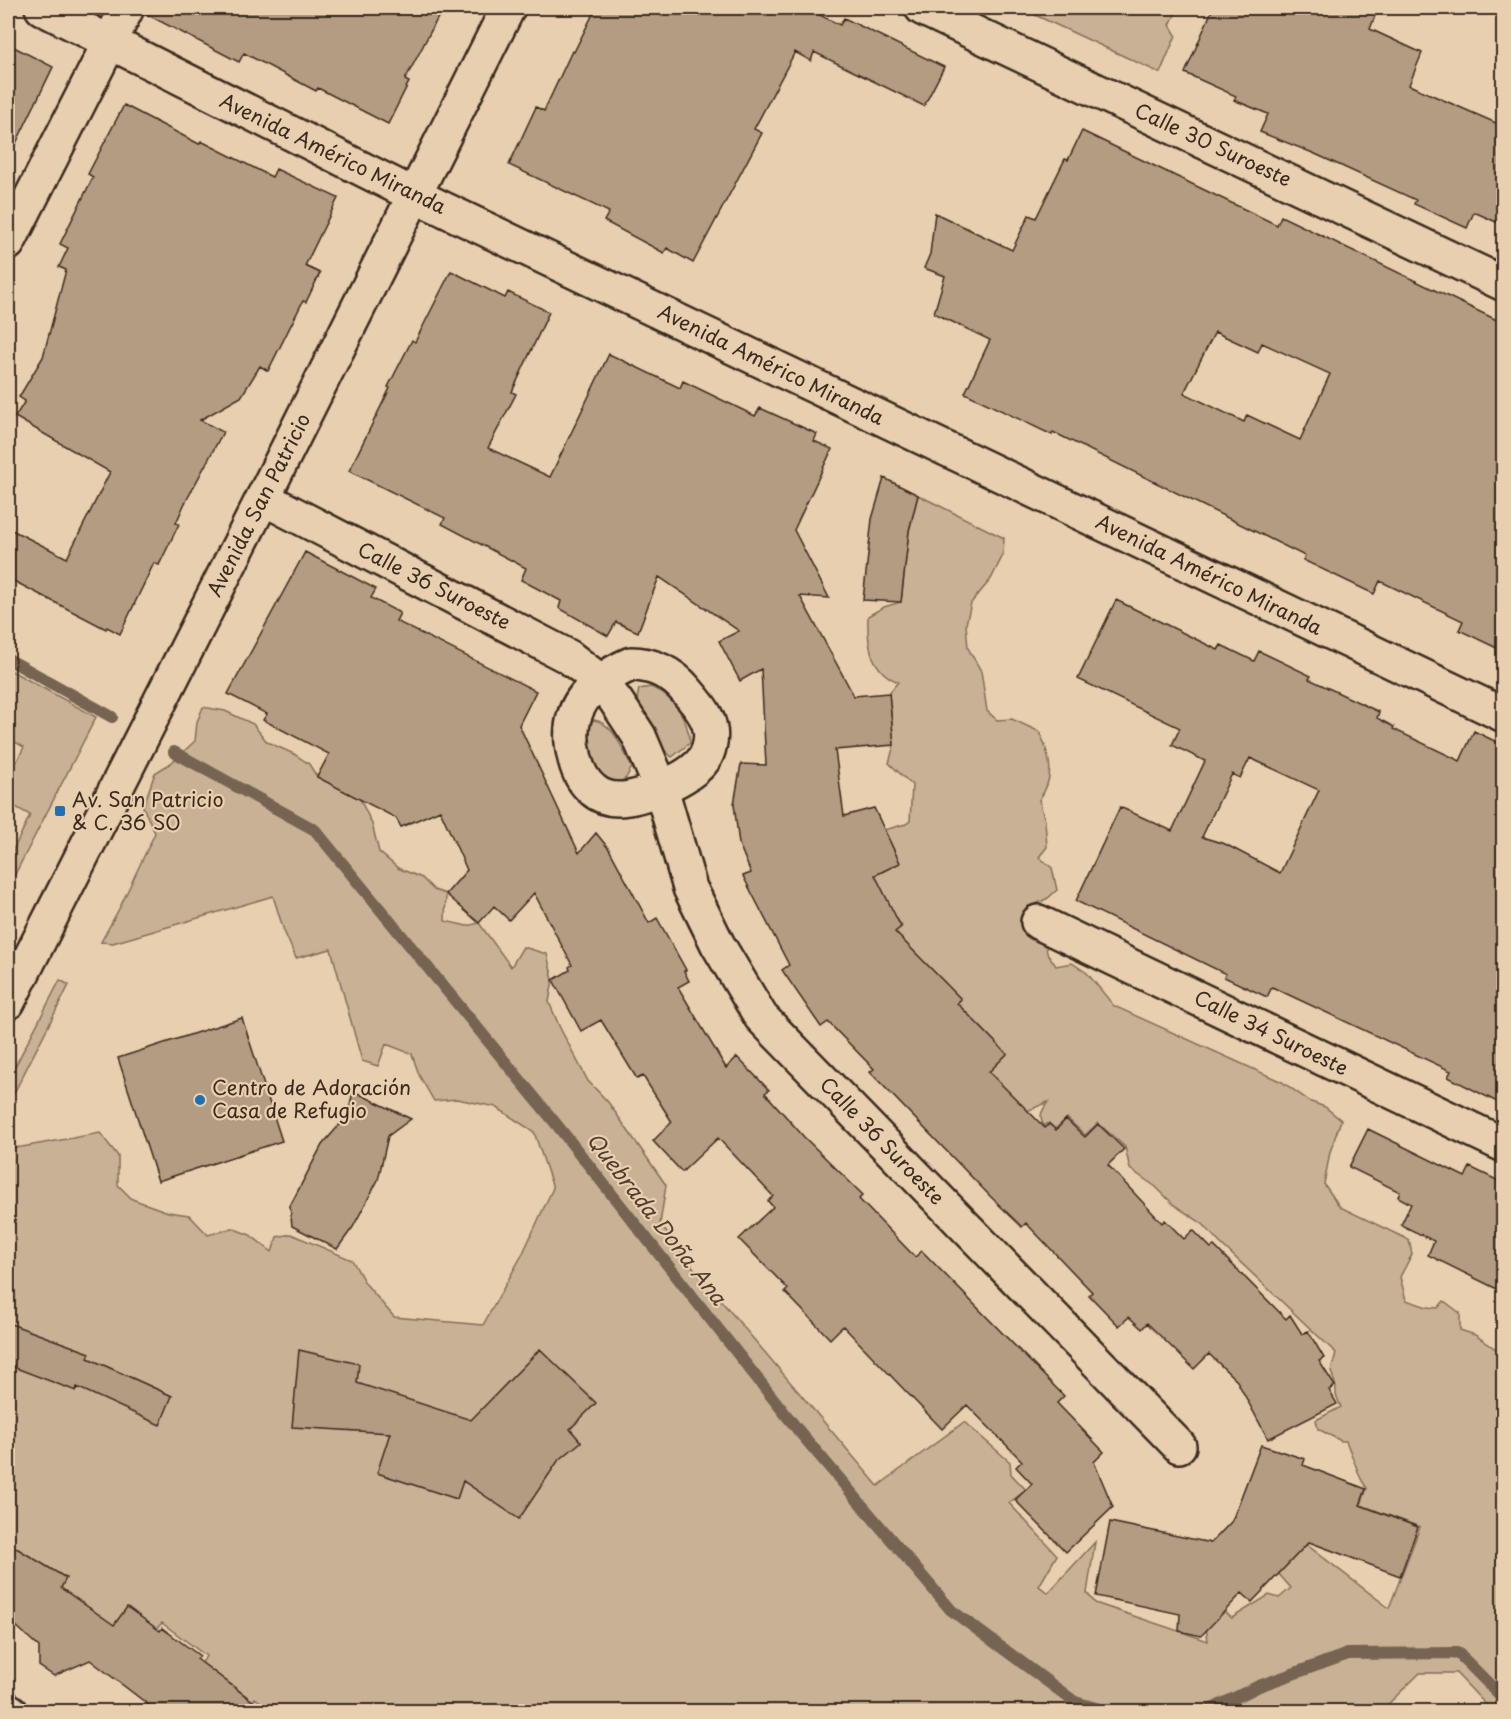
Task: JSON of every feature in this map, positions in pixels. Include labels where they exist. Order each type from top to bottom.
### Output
[{"type":"street","name":"Avenida Américo Miranda","points":[[42,8],[414,195],[1503,715]]},
{"type":"street","points":[[8,243],[127,8]]},
{"type":"street","name":"Avenida San Patricio","points":[[8,1002],[508,8]]},
{"type":"street","name":"Calle 30 Suroeste","points":[[922,8],[1503,284]]},
{"type":"street","name":"Calle 36 Suroeste","points":[[263,498],[569,657],[600,681],[616,700],[639,736],[661,788],[690,888],[718,945],[760,1017],[1179,1446]]},
{"type":"street","points":[[631,664],[643,664],[668,674],[680,682],[705,715],[710,728],[710,743],[704,759],[690,772],[661,788],[617,799],[601,796],[586,784],[577,767],[570,734],[579,703],[600,681],[631,664]]},
{"type":"street","name":"Calle 34 Suroeste","points":[[1038,922],[1503,1145]]},
{"type":"shaded area","points":[[1020,8],[1178,8],[1170,25],[1176,35],[1160,73]]},
{"type":"shaded area","points":[[918,495],[1004,538],[1003,555],[991,579],[971,603],[966,624],[968,648],[981,671],[987,711],[997,720],[1012,719],[1040,732],[1049,759],[1048,783],[1039,800],[1045,821],[1047,847],[1039,857],[1052,868],[1057,890],[1048,898],[1026,909],[1023,922],[1045,940],[1047,953],[1056,966],[1072,963],[1087,973],[1114,1006],[1282,1082],[1311,1102],[1325,1107],[1341,1120],[1330,1152],[1324,1184],[1340,1207],[1409,1240],[1412,1254],[1400,1277],[1406,1300],[1438,1308],[1444,1301],[1460,1313],[1460,1330],[1475,1335],[1503,1354],[1503,1711],[1492,1711],[1456,1673],[1420,1673],[1380,1712],[273,1711],[255,1698],[253,1701],[202,1663],[206,1656],[162,1623],[156,1629],[128,1607],[95,1651],[60,1589],[66,1578],[9,1544],[8,1546],[8,1148],[100,1133],[118,1156],[118,1185],[132,1199],[168,1212],[189,1215],[208,1235],[232,1228],[250,1235],[272,1252],[277,1237],[291,1234],[352,1260],[365,1283],[394,1317],[483,1325],[522,1255],[553,1188],[534,1132],[496,1107],[457,1099],[434,1101],[419,1075],[412,1054],[386,1044],[378,1066],[362,1061],[331,949],[296,958],[284,931],[273,896],[113,943],[101,942],[155,833],[143,807],[155,773],[171,763],[195,741],[197,722],[203,707],[225,711],[253,724],[267,742],[294,754],[309,764],[317,777],[360,799],[372,824],[379,852],[398,868],[422,878],[434,890],[446,894],[445,921],[467,926],[479,923],[511,967],[523,947],[547,954],[553,980],[549,1002],[560,1028],[588,1081],[608,1102],[666,1185],[660,1224],[696,1271],[878,1486],[964,1422],[1010,1462],[1011,1474],[1026,1490],[1009,1503],[1057,1555],[1039,1586],[1048,1593],[1095,1542],[1087,1593],[1095,1603],[1208,1641],[1201,1593],[1232,1618],[1269,1595],[1279,1598],[1291,1588],[1278,1573],[1255,1505],[1389,1608],[1420,1527],[1361,1505],[1367,1488],[1361,1479],[1346,1441],[1341,1441],[1318,1429],[1316,1420],[1341,1407],[1331,1371],[1336,1353],[1203,1224],[1174,1205],[1156,1187],[1130,1169],[1125,1147],[1098,1123],[1085,1135],[1067,1118],[1055,1129],[1049,1123],[1044,1126],[1041,1119],[1048,1102],[1027,1111],[979,1081],[1006,1054],[979,1025],[971,1032],[935,1026],[961,999],[889,936],[902,926],[880,895],[874,876],[900,863],[884,830],[910,821],[912,785],[889,763],[894,745],[889,693],[898,682],[881,671],[872,655],[868,636],[868,616],[884,607],[901,602],[909,531]]},
{"type":"shaded area","points":[[8,669],[96,717],[8,888],[8,861],[30,815],[14,806],[8,819],[8,765],[17,761],[24,747],[8,738]]},
{"type":"shaded area","points":[[651,687],[667,696],[678,709],[689,734],[690,743],[672,757],[665,751],[637,699],[639,689]]},
{"type":"shaded area","points":[[594,720],[607,726],[612,732],[632,767],[626,778],[617,784],[602,774],[593,760],[587,726]]},
{"type":"shaded area","points":[[60,980],[69,985],[8,1105],[8,1080]]},
{"type":"building","points":[[146,8],[443,8],[405,80],[409,82],[388,124],[318,88],[316,91],[244,53],[239,62],[144,13]]},
{"type":"building","points":[[596,8],[806,8],[840,25],[844,18],[944,67],[924,106],[814,52],[811,61],[795,52],[754,129],[762,133],[693,263],[667,248],[664,253],[604,221],[609,212],[509,165],[536,107],[544,111],[572,51],[574,52]]},
{"type":"building","points":[[1213,8],[1378,8],[1370,29],[1422,53],[1409,85],[1503,126],[1503,225],[1474,212],[1467,228],[1414,204],[1416,200],[1313,153],[1260,132],[1268,114],[1234,100],[1236,96],[1185,73]]},
{"type":"building","points":[[8,44],[53,67],[8,160]]},
{"type":"building","points":[[124,105],[199,144],[201,141],[272,177],[276,169],[338,198],[305,266],[320,273],[306,302],[303,301],[268,371],[260,366],[241,397],[200,420],[223,432],[184,505],[176,523],[179,524],[159,565],[154,563],[120,634],[8,578],[8,528],[67,558],[110,472],[15,417],[25,401],[19,397],[43,357],[66,270],[59,267],[68,248],[60,244],[93,177],[88,174]]},
{"type":"building","points":[[1082,131],[1277,225],[1281,216],[1503,323],[1503,651],[1459,630],[1463,621],[1380,581],[1374,594],[1303,560],[1305,556],[1053,432],[1052,435],[965,393],[990,340],[934,313],[945,276],[924,268],[930,254],[935,213],[1012,250],[1029,215],[1036,218],[1065,159],[1068,160]],"holes":[[[1215,332],[1258,352],[1262,343],[1330,374],[1300,440],[1247,415],[1244,422],[1184,393]]]},
{"type":"building","points":[[451,271],[505,298],[508,292],[549,312],[512,392],[516,394],[488,448],[550,477],[609,354],[680,388],[683,381],[755,416],[760,408],[817,434],[814,441],[832,449],[794,530],[829,598],[800,596],[854,696],[889,693],[894,745],[835,750],[844,816],[874,808],[900,863],[875,875],[901,927],[895,932],[961,999],[957,1003],[1007,1054],[989,1072],[1045,1128],[1049,1124],[1056,1130],[1066,1119],[1085,1137],[1098,1124],[1124,1149],[1108,1165],[1162,1223],[1165,1220],[1184,1239],[1193,1230],[1211,1248],[1214,1246],[1286,1319],[1290,1315],[1302,1334],[1308,1331],[1324,1358],[1319,1361],[1335,1386],[1329,1390],[1337,1404],[1268,1439],[1237,1381],[1209,1354],[1194,1369],[1147,1323],[1142,1329],[1129,1317],[1119,1326],[1089,1295],[1092,1292],[1026,1223],[1022,1227],[991,1197],[870,1072],[874,1069],[828,1022],[821,1027],[782,970],[789,965],[743,876],[751,873],[739,844],[734,804],[741,764],[766,765],[761,669],[740,681],[719,641],[739,631],[659,577],[638,632],[616,622],[608,636],[559,608],[561,601],[521,580],[526,568],[442,524],[445,518],[349,471],[390,388],[388,387],[412,340],[415,342]]},
{"type":"building","points":[[884,478],[918,495],[909,531],[901,602],[863,600],[872,519]]},
{"type":"building","points":[[305,552],[376,589],[371,598],[400,613],[396,621],[536,691],[519,725],[579,853],[596,833],[609,849],[649,923],[657,918],[686,970],[684,971],[689,981],[678,987],[726,1068],[737,1057],[769,1090],[765,1093],[804,1137],[863,1195],[859,1199],[915,1257],[922,1251],[1064,1396],[1057,1403],[1104,1452],[1094,1462],[1113,1507],[1066,1552],[1015,1500],[1032,1484],[1016,1467],[1022,1461],[967,1405],[942,1429],[843,1326],[830,1339],[785,1292],[788,1289],[739,1239],[773,1207],[768,1201],[773,1196],[718,1138],[682,1172],[653,1141],[672,1122],[643,1076],[637,1079],[601,1020],[581,1031],[553,980],[570,970],[569,967],[572,965],[534,893],[509,920],[494,906],[479,923],[446,894],[467,870],[440,810],[401,827],[396,818],[317,777],[329,754],[263,720],[267,714],[228,694]]},
{"type":"building","points":[[1116,600],[1218,650],[1221,645],[1254,661],[1259,651],[1311,676],[1309,679],[1379,712],[1377,718],[1394,727],[1393,729],[1460,761],[1474,731],[1503,745],[1503,1105],[1448,1077],[1451,1071],[1272,987],[1267,997],[1224,977],[1226,974],[1076,901],[1120,807],[1172,831],[1205,761],[1172,745],[1180,728],[1078,679]],"holes":[[[1250,758],[1319,790],[1280,873],[1225,844],[1202,837],[1232,774],[1240,778]]]},
{"type":"building","name":"Centro de Adoración Casa de Refugio","points":[[242,1018],[282,1141],[158,1181],[118,1058]]},
{"type":"building","points":[[353,1091],[411,1119],[388,1136],[378,1180],[353,1227],[337,1249],[292,1226],[290,1206],[322,1145],[348,1115]]},
{"type":"building","points":[[1368,1129],[1465,1177],[1470,1167],[1503,1183],[1503,1292],[1428,1255],[1434,1241],[1401,1225],[1411,1204],[1398,1197],[1400,1192],[1349,1167]]},
{"type":"building","points":[[8,1323],[90,1353],[88,1358],[172,1396],[160,1425],[77,1387],[76,1391],[8,1365]]},
{"type":"building","points":[[540,1349],[596,1403],[570,1429],[581,1442],[558,1461],[519,1519],[463,1481],[457,1499],[377,1473],[390,1433],[292,1427],[299,1350],[359,1364],[357,1383],[471,1420]]},
{"type":"building","points":[[1261,1445],[1305,1459],[1303,1465],[1366,1489],[1360,1505],[1418,1527],[1400,1576],[1309,1542],[1252,1602],[1242,1593],[1201,1636],[1179,1631],[1180,1614],[1096,1596],[1110,1522],[1211,1543],[1232,1521]]},
{"type":"building","points":[[8,1543],[66,1578],[61,1588],[114,1625],[127,1607],[160,1631],[162,1628],[200,1656],[197,1659],[267,1712],[158,1712],[90,1660],[54,1676],[39,1666],[39,1647],[8,1621]]},
{"type":"waterway","name":"Quebrada Doña Ana","points":[[8,659],[112,717]]},
{"type":"waterway","name":"Quebrada Doña Ana","points":[[174,752],[315,830],[557,1125],[798,1430],[951,1610],[1075,1702],[1109,1712]]},
{"type":"waterway","name":"Quebrada Doña Ana","points":[[1206,1712],[1259,1686],[1348,1654],[1458,1653],[1504,1699]]},
{"type":"place","name":"Av. San Patricio & C. 36 SO","points":[[60,811]]},
{"type":"place","name":"Centro de Adoración Casa de Refugio","points":[[200,1100]]}]
